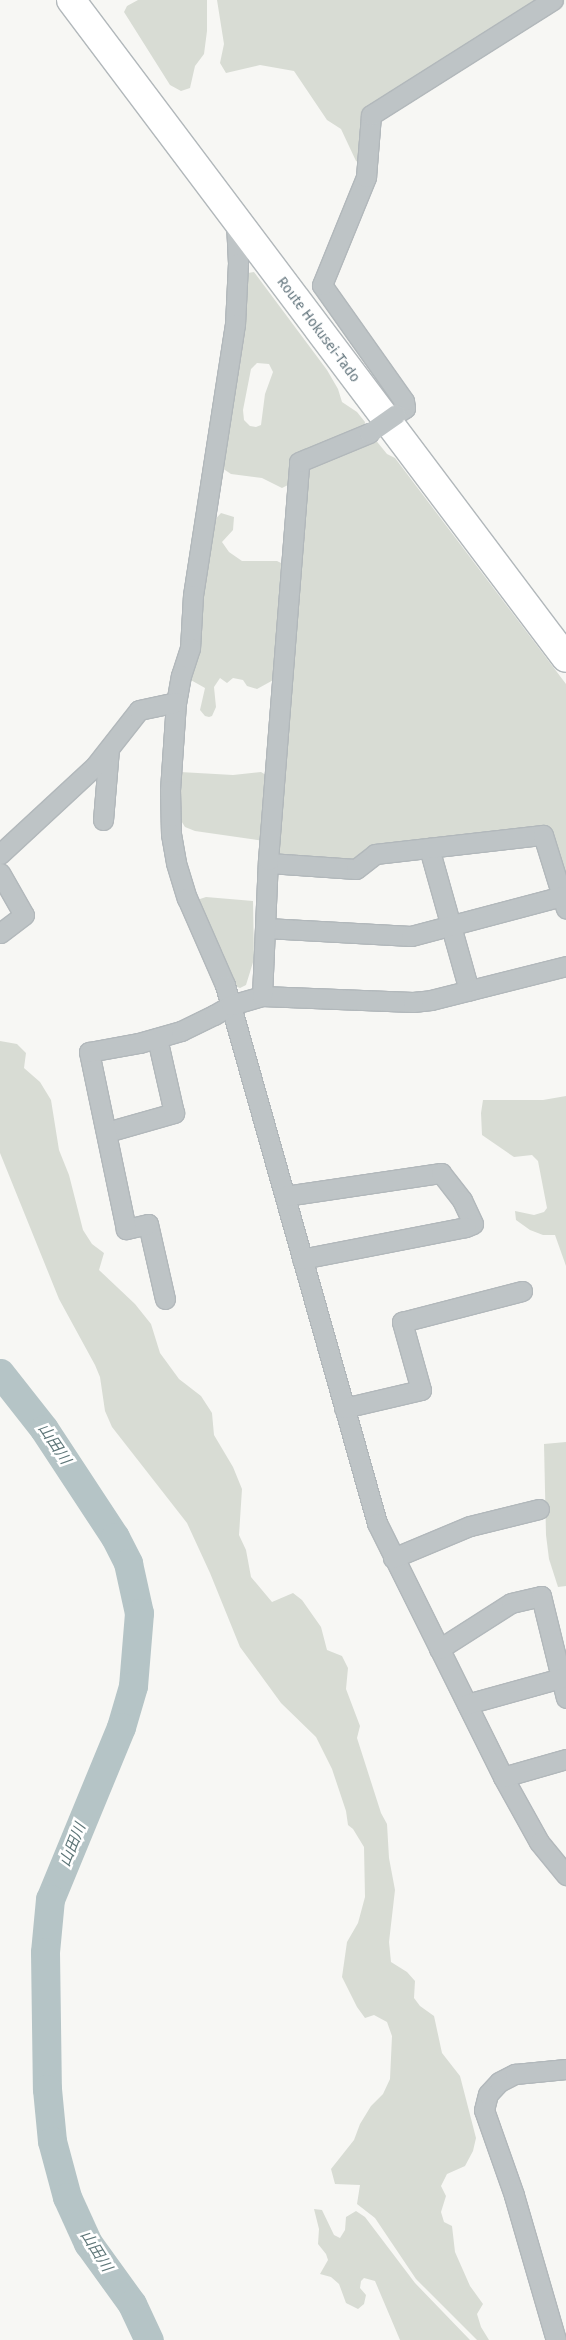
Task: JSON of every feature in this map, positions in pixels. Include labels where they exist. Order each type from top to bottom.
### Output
[{"type":"main road","name":"Route Hokusei-Tado","points":[[71,0],[236,222],[566,658]]},
{"type":"street","points":[[262,996],[289,558],[299,462],[369,433],[405,408],[404,400],[322,285],[366,177],[371,114],[553,0]]},
{"type":"street","points":[[236,222],[238,262],[235,324],[193,595],[190,618],[192,637],[176,702],[170,790],[171,834],[181,883],[225,985],[231,1005],[377,1523],[503,1777],[538,1842],[566,1875]]},
{"type":"street","points":[[0,854],[96,766],[139,710],[176,702]]},
{"type":"street","points":[[103,820],[109,749]]},
{"type":"street","points":[[266,928],[411,936],[451,925],[564,902],[543,835],[375,854],[356,869],[269,863]]},
{"type":"street","points":[[429,848],[469,990]]},
{"type":"street","points":[[0,873],[24,915],[0,933]]},
{"type":"street","points":[[165,1299],[148,1224],[126,1229],[107,1132],[102,1122],[89,1052],[157,1038],[195,1025],[231,1005],[262,996],[413,1002],[431,1000],[566,966]]},
{"type":"street","points":[[107,1132],[174,1113],[157,1038]]},
{"type":"street","points":[[285,1196],[441,1173],[462,1200],[473,1224],[302,1260]]},
{"type":"street","points":[[344,1408],[421,1390],[402,1322],[522,1291]]},
{"type":"street","points":[[393,1558],[470,1526],[539,1509]]},
{"type":"street","points":[[439,1649],[511,1603],[541,1596],[566,1698]]},
{"type":"street","points":[[467,1704],[561,1678]]},
{"type":"street","points":[[503,1777],[566,1759]]},
{"type":"street","points":[[556,2340],[514,2195],[484,2110],[488,2094],[499,2082],[515,2074],[566,2069]]},
{"type":"shaded area","points":[[138,0],[207,0],[207,31],[204,54],[195,66],[190,88],[181,91],[170,85],[124,12],[127,6]]},
{"type":"shaded area","points":[[217,0],[545,0],[368,113],[362,164],[356,161],[341,129],[327,120],[294,71],[260,65],[226,73],[220,63],[224,44]]},
{"type":"shaded area","points":[[254,272],[327,370],[338,389],[342,402],[357,412],[365,422],[364,430],[305,452],[290,484],[282,488],[262,478],[231,474],[222,468],[248,273]],"holes":[[[257,363],[269,364],[273,372],[265,394],[261,425],[256,427],[250,426],[244,420],[243,410],[251,369]]]},
{"type":"shaded area","points":[[374,438],[387,454],[395,458],[566,684],[566,892],[546,829],[353,864],[272,859],[303,468]]},
{"type":"shaded area","points":[[221,513],[234,517],[233,530],[222,542],[229,552],[242,561],[277,561],[283,564],[277,678],[257,689],[247,686],[243,680],[233,678],[227,683],[220,678],[214,687],[216,707],[212,716],[209,717],[205,716],[200,710],[205,688],[189,679],[199,599],[212,523]]},
{"type":"shaded area","points":[[180,772],[233,775],[261,772],[266,775],[264,841],[195,831],[185,827],[180,819],[178,776]]},
{"type":"shaded area","points":[[206,897],[253,901],[254,959],[246,985],[240,988],[235,986],[227,970],[223,953],[197,906],[200,899]]},
{"type":"shaded area","points":[[0,1041],[17,1044],[26,1053],[24,1068],[40,1082],[51,1100],[59,1150],[69,1175],[83,1230],[92,1244],[104,1253],[99,1270],[135,1304],[151,1324],[160,1353],[179,1379],[201,1396],[212,1413],[214,1435],[233,1467],[242,1489],[239,1535],[246,1550],[251,1577],[272,1602],[293,1593],[302,1600],[321,1627],[327,1650],[342,1656],[348,1668],[346,1689],[360,1726],[357,1738],[381,1813],[387,1824],[389,1858],[395,1890],[389,1942],[391,1962],[407,1972],[415,1981],[414,1998],[420,2006],[434,2016],[442,2053],[460,2076],[476,2138],[473,2151],[465,2166],[447,2174],[441,2186],[446,2196],[441,2212],[444,2222],[452,2226],[455,2252],[470,2286],[483,2304],[477,2314],[481,2327],[489,2340],[477,2340],[416,2279],[375,2218],[357,2204],[360,2185],[335,2184],[331,2169],[354,2140],[360,2124],[371,2106],[383,2094],[390,2079],[392,2036],[387,2022],[374,2015],[365,2018],[357,2007],[342,1977],[347,1942],[358,1923],[365,1897],[364,1847],[353,1829],[348,1825],[346,1811],[332,1769],[316,1737],[281,1703],[240,1647],[187,1523],[112,1427],[105,1411],[100,1377],[59,1299],[0,1153]]},
{"type":"shaded area","points":[[566,1096],[566,1266],[555,1235],[543,1235],[530,1230],[516,1220],[515,1211],[534,1215],[544,1212],[547,1208],[538,1161],[532,1155],[514,1157],[482,1135],[481,1113],[483,1100],[543,1100]]},
{"type":"shaded area","points":[[566,1442],[566,1586],[558,1587],[549,1559],[546,1535],[544,1444]]},
{"type":"shaded area","points":[[314,2209],[322,2210],[334,2235],[340,2238],[345,2230],[346,2217],[356,2211],[365,2217],[415,2283],[470,2340],[400,2340],[375,2281],[364,2278],[361,2281],[360,2288],[366,2295],[364,2304],[358,2309],[346,2303],[339,2284],[331,2277],[320,2274],[328,2260],[318,2244],[319,2229]]},
{"type":"waterway","name":"山田川","points":[[0,1373],[44,1429],[115,1537],[128,1563],[139,1613],[133,1686],[121,1727],[50,1899],[45,1952],[47,2089],[52,2141],[67,2197],[88,2243],[132,2304],[149,2340]]}]
